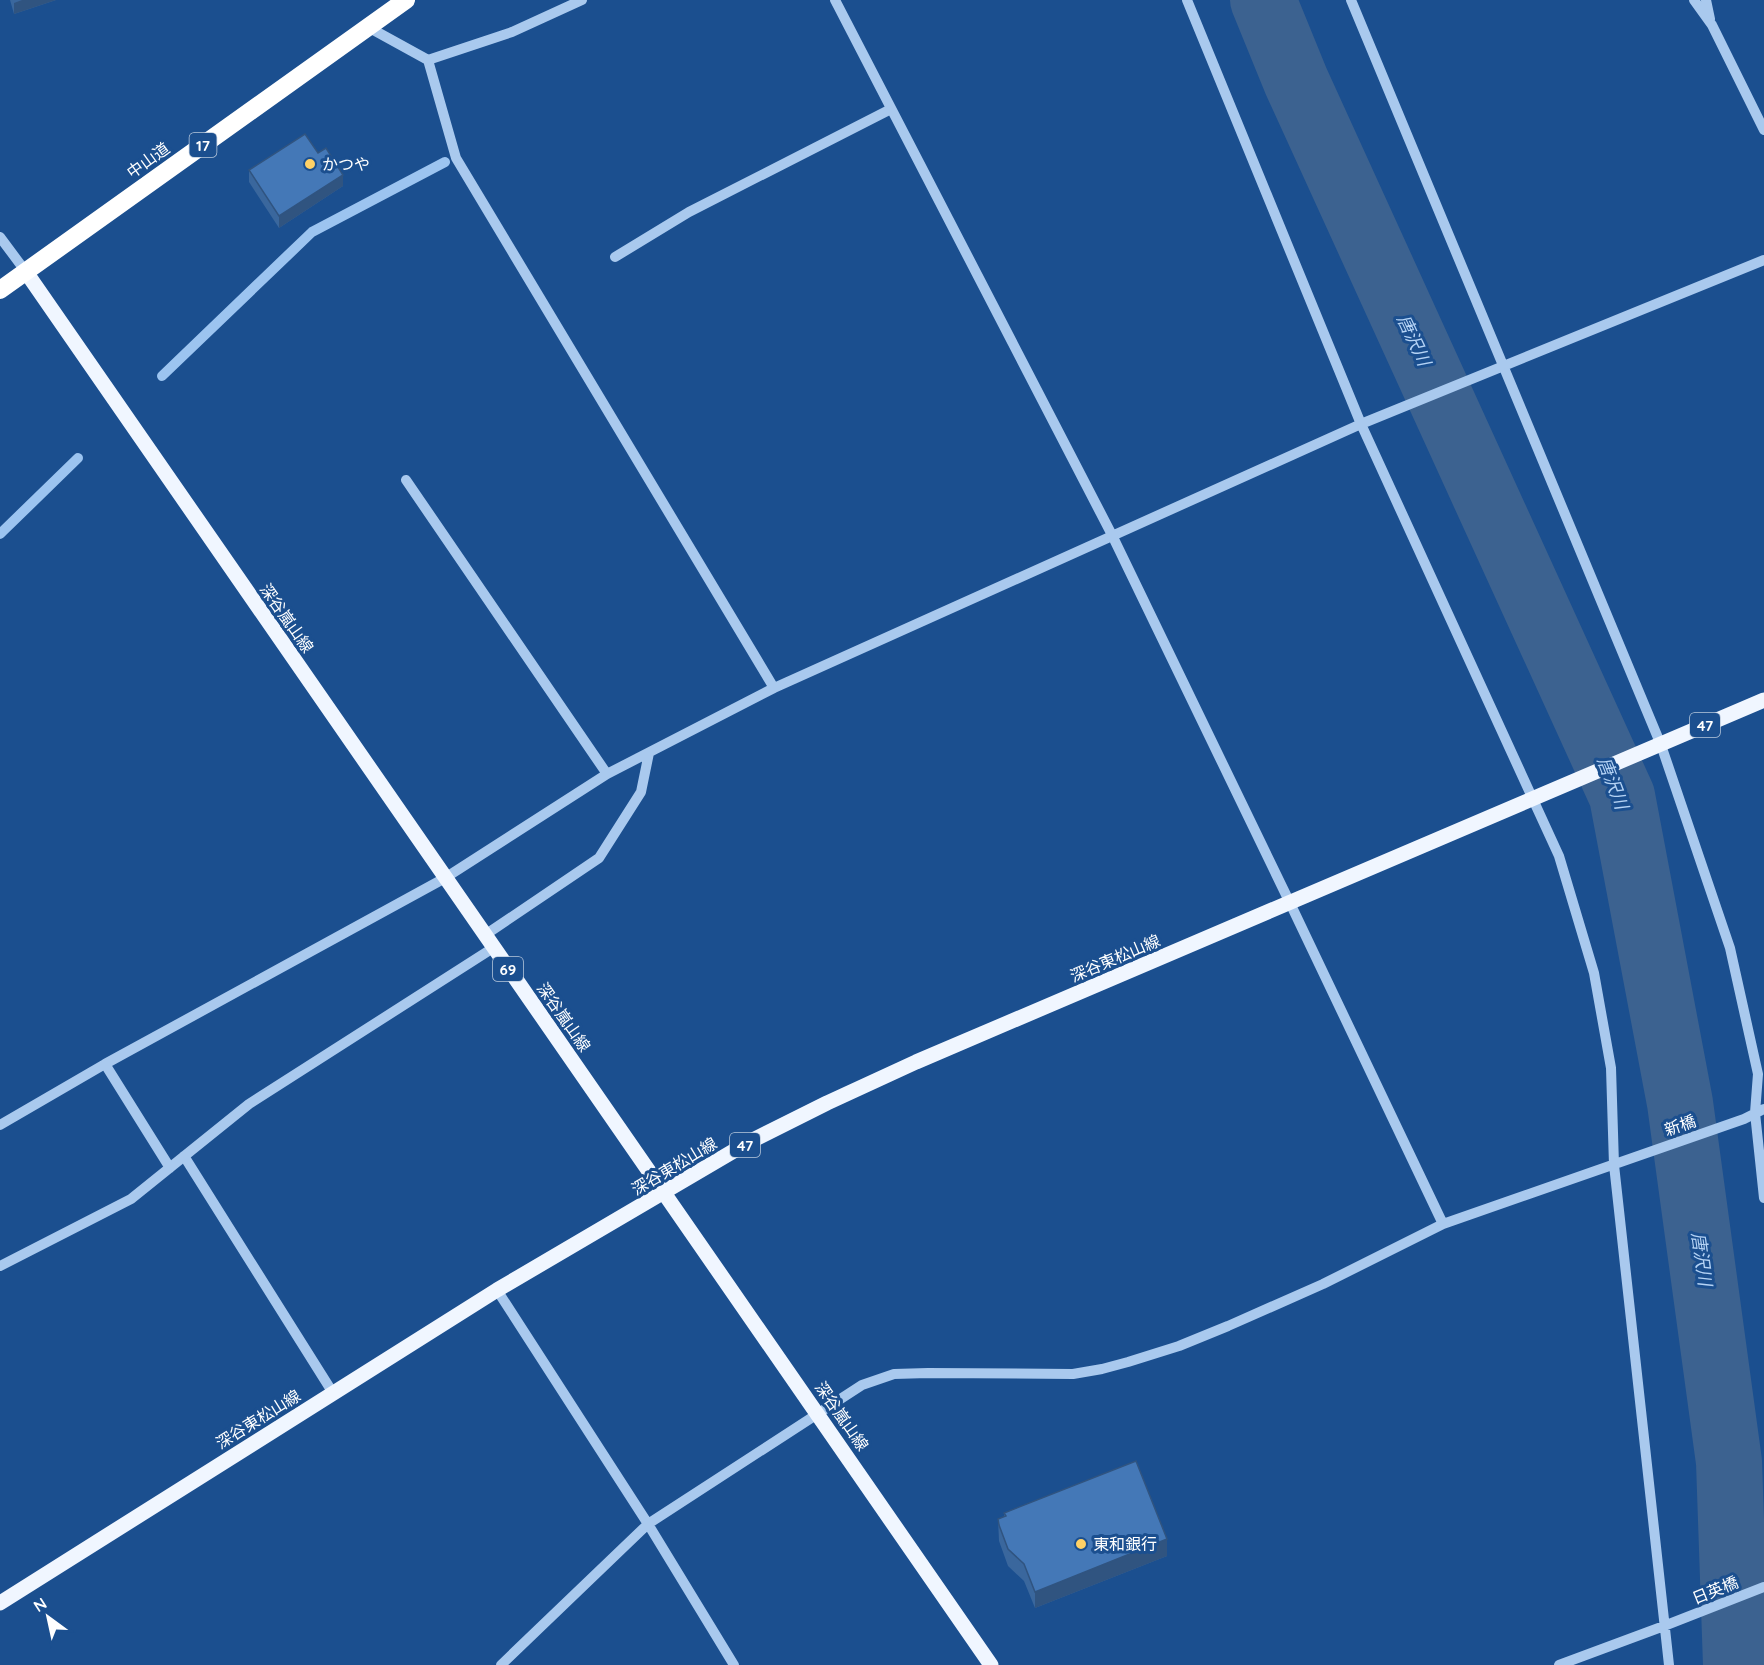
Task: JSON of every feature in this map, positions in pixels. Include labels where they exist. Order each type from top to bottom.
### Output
[{"type":"highway","name":"中山道","points":[[0,290],[406,0]]},
{"type":"main road","name":"深谷嵐山線","points":[[26,272],[991,1665]]},
{"type":"main road","name":"47","points":[[1539,797],[1764,700]]},
{"type":"main road","name":"深谷東松山線","points":[[0,1603],[497,1290],[749,1142],[915,1062],[1539,797]]},
{"type":"street","points":[[428,60],[512,32],[582,0]]},
{"type":"street","points":[[835,0],[1112,535],[1443,1224]]},
{"type":"street","points":[[1187,0],[1361,424],[1539,797],[1594,973],[1611,1068],[1614,1165],[1669,1665]]},
{"type":"street","points":[[1352,0],[1503,367],[1654,748],[1730,948],[1758,1074],[1764,1198]]},
{"type":"street","points":[[1694,0],[1712,25],[1764,130]]},
{"type":"street","points":[[1706,0],[1712,25]]},
{"type":"street","points":[[369,27],[428,60],[456,158],[774,688]]},
{"type":"street","points":[[615,257],[689,212],[891,109]]},
{"type":"street","points":[[0,237],[26,272]]},
{"type":"street","points":[[0,1125],[105,1064],[445,878],[607,774],[774,688],[1361,424],[1764,260]]},
{"type":"street","points":[[406,480],[607,774]]},
{"type":"street","points":[[0,1266],[131,1199],[249,1104],[489,942],[599,858],[641,792],[649,753]]},
{"type":"street","points":[[105,1064],[170,1168]]},
{"type":"street","name":"新橋","points":[[501,1665],[648,1524],[862,1385],[894,1374],[1073,1374],[1128,1362],[1179,1346],[1239,1322],[1323,1284],[1443,1224],[1744,1119],[1759,1111]]},
{"type":"street","points":[[184,1156],[333,1394]]},
{"type":"street","points":[[497,1290],[648,1524],[734,1665]]},
{"type":"street","name":"日英橋","points":[[1559,1665],[1764,1587]]},
{"type":"building","points":[[305,134],[318,153],[326,148],[343,175],[279,216],[249,170]]},
{"type":"building","name":"東和銀行","points":[[1136,1461],[1167,1539],[1035,1592],[1024,1564],[1008,1549],[998,1519],[1006,1516],[1004,1513]]},
{"type":"waterway","name":"唐沢川","points":[[1263,0],[1296,81],[1622,796],[1680,1103],[1729,1462],[1736,1665]]},
{"type":"waterway","points":[[162,376],[312,232],[445,162]]},
{"type":"waterway","points":[[0,534],[78,458]]},
{"type":"place","name":"かつや","points":[[310,164]]},
{"type":"place","name":"東和銀行","points":[[1081,1544]]}]
